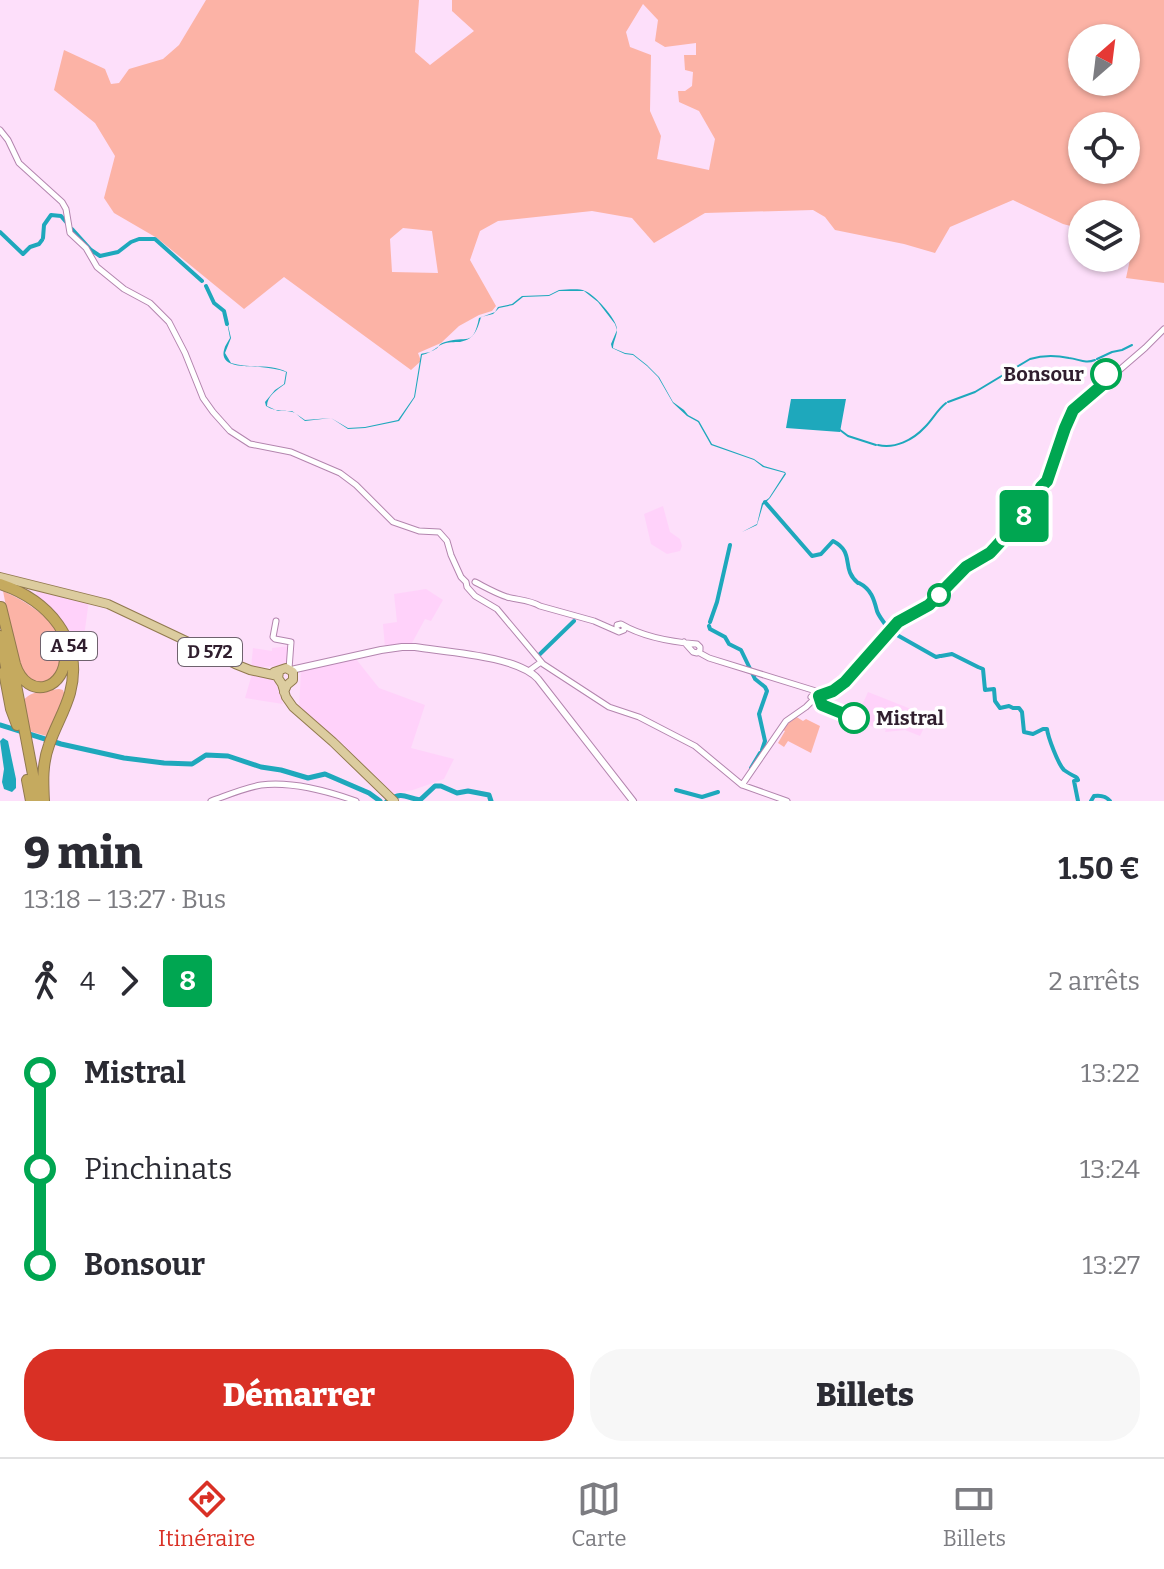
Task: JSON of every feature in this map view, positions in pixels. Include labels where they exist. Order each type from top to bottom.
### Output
[{"type":"highway","name":"A 54","points":[[0,586],[36,607],[59,632],[65,647],[66,664],[53,684],[31,686],[23,681],[18,673],[0,605]]},
{"type":"highway","name":"A 54","points":[[0,586],[27,596],[42,606],[62,629],[72,660],[70,692],[43,766],[41,801]]},
{"type":"highway","points":[[0,605],[31,801]]},
{"type":"highway","points":[[0,636],[20,726]]},
{"type":"highway","points":[[0,656],[11,709],[20,726]]},
{"type":"highway","points":[[22,738],[41,801]]},
{"type":"main road","name":"D 572","points":[[0,577],[108,601],[244,668],[285,676]]},
{"type":"main road","points":[[390,798],[289,703],[285,676],[404,644],[529,671],[633,801]]},
{"type":"street","points":[[0,130],[19,163],[62,202],[70,233],[86,248],[100,271],[142,298],[169,322],[203,398],[230,431],[250,444],[291,452],[340,473],[393,522],[419,531],[439,532],[447,541],[454,562],[471,585],[502,614],[541,662],[613,708],[682,739],[711,757],[742,785],[787,801]]},
{"type":"street","points":[[742,785],[786,721],[806,707],[814,696],[833,691],[845,682],[891,628],[929,605],[966,567],[996,547],[1044,489],[1073,410],[1164,329]]},
{"type":"street","points":[[471,585],[620,628],[684,642],[692,646],[693,652],[804,688],[814,696]]},
{"type":"street","points":[[276,621],[275,639],[291,642],[285,676]]},
{"type":"street","points":[[529,671],[541,662]]},
{"type":"street","points":[[211,801],[247,788],[271,784],[309,788],[356,801]]},
{"type":"shaded area","points":[[206,0],[419,0],[415,52],[430,65],[474,31],[452,11],[452,0],[1164,0],[1164,283],[1126,278],[1127,272],[1140,272],[1140,200],[1068,200],[1068,225],[1013,200],[950,227],[935,253],[835,230],[825,217],[813,210],[705,213],[654,243],[632,218],[592,211],[498,221],[480,231],[470,260],[496,306],[492,311],[459,326],[441,343],[418,353],[421,361],[411,370],[284,277],[244,309],[157,238],[114,213],[104,198],[115,156],[95,123],[54,90],[64,50],[105,69],[111,84],[119,83],[129,69],[163,59],[179,45]],"holes":[[[643,4],[658,20],[655,41],[665,47],[696,43],[696,55],[684,55],[685,70],[693,72],[692,86],[678,91],[679,102],[699,111],[715,139],[709,170],[657,159],[661,136],[650,111],[651,55],[630,47],[626,32]],[[403,228],[432,231],[438,273],[392,272],[390,239]]]},
{"type":"shaded area","points":[[663,506],[670,532],[680,539],[682,546],[680,551],[667,554],[651,544],[644,514]]},
{"type":"shaded area","points":[[37,589],[89,600],[83,644],[75,644],[57,615],[36,595]]},
{"type":"shaded area","points":[[426,589],[443,600],[431,621],[425,619],[412,643],[385,647],[383,624],[397,622],[394,594]]},
{"type":"shaded area","points":[[3,591],[32,607],[56,631],[63,655],[58,676],[37,685],[18,668]]},
{"type":"shaded area","points":[[211,639],[242,644],[238,661],[209,647]]},
{"type":"shaded area","points":[[290,646],[287,665],[251,668],[253,648],[272,651],[272,648]]},
{"type":"shaded area","points":[[356,659],[379,688],[425,705],[411,748],[454,759],[444,779],[392,794],[299,709],[301,670]]},
{"type":"shaded area","points":[[252,674],[274,678],[283,704],[245,698]]},
{"type":"shaded area","points":[[63,690],[66,698],[50,737],[29,731],[23,701],[34,693]]},
{"type":"shaded area","points":[[868,692],[911,709],[927,721],[920,736],[905,730],[885,732],[886,729],[882,727],[875,728],[856,719]]},
{"type":"shaded area","points":[[795,716],[820,726],[811,753],[788,741],[784,747],[778,743],[785,731],[781,729]]},
{"type":"water","points":[[559,290],[579,290],[585,291],[589,293],[599,302],[614,320],[617,330],[598,302],[584,291],[559,291],[549,296],[523,297],[513,305],[495,312],[498,307],[512,304],[522,296],[549,295]]},
{"type":"water","points":[[226,317],[231,338],[225,353],[231,363],[224,356],[224,350],[230,338]]},
{"type":"water","points":[[617,330],[613,348],[633,354],[647,365],[659,377],[673,402],[699,421],[712,444],[754,459],[764,466],[785,472],[786,474],[770,498],[763,505],[757,525],[742,532],[757,524],[762,503],[769,498],[785,473],[763,467],[754,460],[711,445],[698,422],[687,416],[673,403],[658,377],[647,366],[633,355],[625,354],[612,348]]},
{"type":"water","points":[[471,337],[469,339],[439,346],[452,340]]},
{"type":"water","points":[[430,352],[422,355],[415,397],[399,421],[365,428],[348,429],[331,418],[348,428],[398,420],[414,397],[421,354]]},
{"type":"water","points":[[256,367],[274,368],[287,372],[285,384],[269,399],[267,406],[275,410],[266,406],[265,402],[284,384],[286,372]]},
{"type":"water","points":[[791,399],[846,399],[840,432],[786,428]]},
{"type":"water","points":[[3,738],[8,741],[16,779],[16,788],[12,792],[4,789],[2,782],[4,769],[0,741]]},
{"type":"waterway","points":[[43,238],[44,225],[51,215],[61,216],[67,223]]},
{"type":"waterway","points":[[72,229],[100,256],[118,252],[139,239],[155,239],[202,281]]},
{"type":"waterway","points":[[0,232],[23,254],[42,240]]},
{"type":"waterway","points":[[206,286],[214,303],[224,311],[227,324]]},
{"type":"waterway","points":[[1097,359],[1132,345]]},
{"type":"waterway","points":[[948,402],[975,392],[1030,359],[1054,356],[1095,360]]},
{"type":"waterway","points":[[878,445],[891,446],[915,436],[946,403]]},
{"type":"waterway","points":[[840,430],[848,436],[876,445]]},
{"type":"waterway","points":[[765,502],[812,556],[821,554],[833,541],[840,546],[858,583]]},
{"type":"waterway","points":[[710,622],[730,545]]},
{"type":"waterway","points":[[859,583],[871,595],[888,629]]},
{"type":"waterway","points":[[539,655],[574,621]]},
{"type":"waterway","points":[[709,626],[741,650],[755,679],[767,691],[759,714],[765,741],[762,750]]},
{"type":"waterway","points":[[890,631],[936,657],[940,656]]},
{"type":"waterway","points":[[941,656],[952,654],[978,667]]},
{"type":"waterway","points":[[978,667],[983,669],[985,690],[994,689],[995,701],[1000,708],[1019,708],[1024,732],[1033,734],[1047,729],[1062,767],[1076,777]]},
{"type":"waterway","points":[[0,725],[61,744],[124,758],[192,764],[206,755],[228,756],[308,778],[325,774],[380,801]]},
{"type":"waterway","points":[[751,768],[760,753]]},
{"type":"waterway","points":[[1077,778],[1074,781],[1078,801]]},
{"type":"waterway","points":[[387,801],[400,795],[420,800],[435,786],[457,793],[468,791],[489,795],[491,801]]},
{"type":"waterway","points":[[676,790],[702,797],[718,792]]},
{"type":"waterway","points":[[1091,801],[1094,796],[1110,801]]},
{"type":"bus line","name":"8","points":[[854,718],[829,710],[819,701],[819,696],[845,682],[891,628],[929,605],[966,567],[990,553],[1036,503],[1069,417],[1077,406],[1107,381],[1103,376],[1106,374]]},
{"type":"place","name":"Bonsour","points":[[1106,374]]},
{"type":"place","name":"Mistral","points":[[854,718]]}]
